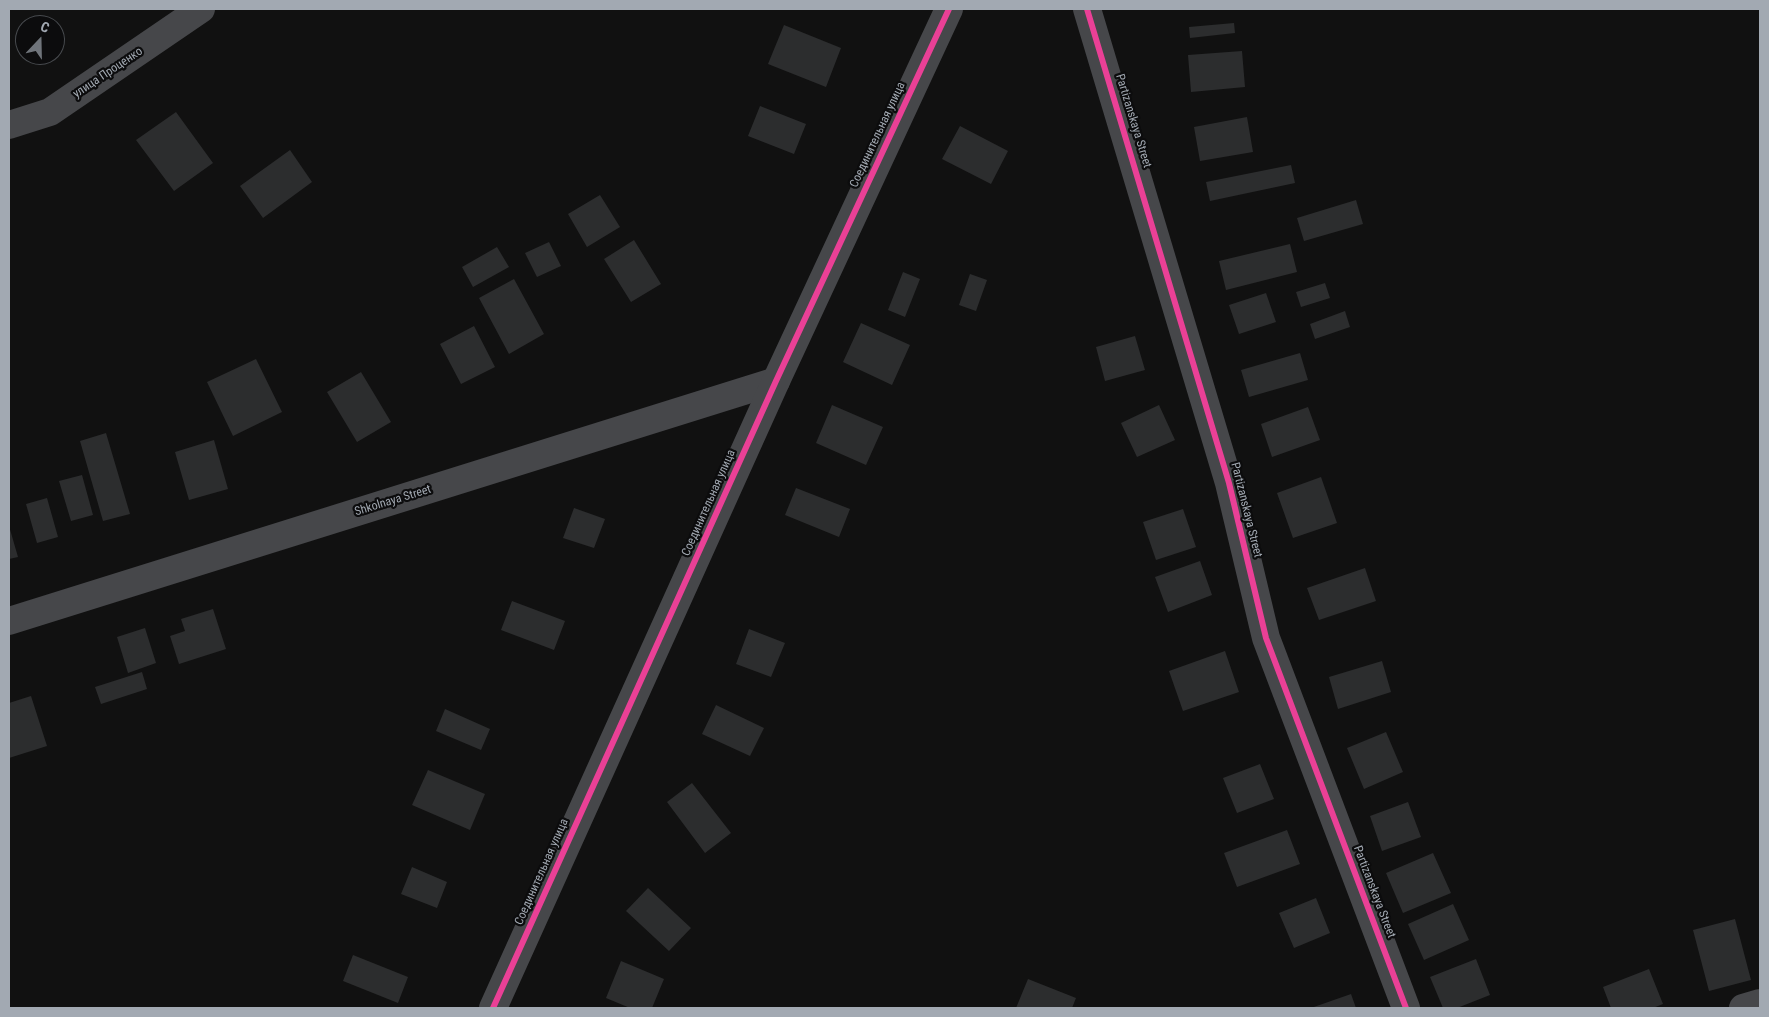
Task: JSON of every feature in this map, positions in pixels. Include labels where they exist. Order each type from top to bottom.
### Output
[{"type":"street","name":"улица Проценко","points":[[9,125],[50,112],[201,9]]},
{"type":"street","name":"Соединительная улица","points":[[493,1008],[776,382],[949,9]]},
{"type":"street","name":"Partizanskaya Street","points":[[1088,9],[1229,483],[1266,638],[1406,1008]]},
{"type":"street","name":"Shkolnaya Street","points":[[9,621],[776,382]]},
{"type":"street","points":[[1743,1008],[1760,1003]]},
{"type":"building","points":[[1234,23],[1235,33],[1190,38],[1189,27]]},
{"type":"building","points":[[784,25],[841,48],[826,87],[768,64]]},
{"type":"building","points":[[1242,51],[1245,87],[1191,92],[1188,55]]},
{"type":"building","points":[[760,106],[806,124],[794,154],[748,136]]},
{"type":"building","points":[[176,112],[213,163],[174,191],[136,140]]},
{"type":"building","points":[[1247,117],[1253,152],[1200,161],[1194,127]]},
{"type":"building","points":[[960,126],[1008,151],[991,184],[942,159]]},
{"type":"building","points":[[290,150],[312,182],[263,218],[240,186]]},
{"type":"building","points":[[1291,165],[1295,183],[1210,201],[1206,182]]},
{"type":"building","points":[[600,195],[620,227],[587,247],[568,214]]},
{"type":"building","points":[[1356,200],[1363,224],[1304,241],[1297,218]]},
{"type":"building","points":[[634,240],[661,284],[631,302],[604,259]]},
{"type":"building","points":[[549,242],[561,266],[537,277],[525,253]]},
{"type":"building","points":[[1290,244],[1297,272],[1226,290],[1219,261]]},
{"type":"building","points":[[497,247],[509,267],[473,287],[462,267]]},
{"type":"building","points":[[903,272],[920,279],[905,317],[888,310]]},
{"type":"building","points":[[970,274],[987,280],[976,311],[959,305]]},
{"type":"building","points":[[514,279],[544,334],[509,354],[479,298]]},
{"type":"building","points":[[1325,283],[1330,298],[1301,307],[1296,292]]},
{"type":"building","points":[[1266,293],[1276,322],[1239,334],[1229,305]]},
{"type":"building","points":[[1345,311],[1350,327],[1315,339],[1310,324]]},
{"type":"building","points":[[861,323],[910,345],[892,385],[843,362]]},
{"type":"building","points":[[474,326],[495,367],[461,384],[440,344]]},
{"type":"building","points":[[1135,336],[1145,370],[1105,381],[1096,347]]},
{"type":"building","points":[[1300,353],[1308,380],[1249,397],[1241,370]]},
{"type":"building","points":[[256,359],[282,412],[233,436],[207,382]]},
{"type":"building","points":[[361,372],[391,422],[357,442],[327,392]]},
{"type":"building","points":[[832,405],[883,427],[866,465],[816,443]]},
{"type":"building","points":[[1159,405],[1175,440],[1137,457],[1121,423]]},
{"type":"building","points":[[1308,407],[1320,440],[1272,457],[1261,424]]},
{"type":"building","points":[[106,433],[130,514],[103,521],[80,441]]},
{"type":"building","points":[[214,440],[228,489],[189,500],[175,452]]},
{"type":"building","points":[[82,475],[93,515],[71,521],[59,481]]},
{"type":"building","points":[[1321,477],[1337,523],[1293,538],[1277,493]]},
{"type":"building","points":[[796,488],[850,509],[839,537],[785,515]]},
{"type":"building","points":[[47,498],[58,537],[37,543],[26,504]]},
{"type":"building","points":[[574,508],[605,519],[594,548],[563,538]]},
{"type":"building","points":[[1183,509],[1196,547],[1156,560],[1143,522]]},
{"type":"building","points":[[9,526],[18,557],[9,559]]},
{"type":"building","points":[[1200,561],[1212,595],[1168,612],[1155,577]]},
{"type":"building","points":[[1365,568],[1376,601],[1319,620],[1307,588]]},
{"type":"building","points":[[512,601],[565,621],[554,650],[501,630]]},
{"type":"building","points":[[213,609],[226,649],[179,664],[170,636],[185,631],[181,619]]},
{"type":"building","points":[[145,628],[156,663],[128,673],[117,637]]},
{"type":"building","points":[[749,629],[785,643],[771,677],[736,664]]},
{"type":"building","points":[[1225,651],[1239,692],[1183,711],[1169,671]]},
{"type":"building","points":[[1382,661],[1391,692],[1338,709],[1329,677]]},
{"type":"building","points":[[142,672],[147,689],[101,704],[95,687]]},
{"type":"building","points":[[31,696],[47,746],[9,758],[9,703]]},
{"type":"building","points":[[716,705],[764,728],[750,756],[702,734]]},
{"type":"building","points":[[445,709],[490,729],[481,750],[436,731]]},
{"type":"building","points":[[1386,732],[1403,772],[1364,789],[1347,748]]},
{"type":"building","points":[[1260,764],[1274,799],[1237,813],[1223,778]]},
{"type":"building","points":[[428,770],[485,794],[470,830],[412,805]]},
{"type":"building","points":[[692,783],[731,833],[705,853],[667,802]]},
{"type":"building","points":[[1408,802],[1421,837],[1382,851],[1370,816]]},
{"type":"building","points":[[1287,830],[1300,864],[1237,887],[1224,853]]},
{"type":"building","points":[[1433,853],[1451,893],[1403,913],[1386,873]]},
{"type":"building","points":[[412,867],[447,882],[437,908],[401,894]]},
{"type":"building","points":[[648,888],[691,928],[669,951],[626,911]]},
{"type":"building","points":[[1316,898],[1330,933],[1294,948],[1279,913]]},
{"type":"building","points":[[1453,904],[1469,940],[1424,960],[1408,924]]},
{"type":"building","points":[[1735,919],[1751,980],[1709,991],[1693,930]]},
{"type":"building","points":[[353,955],[408,977],[398,1003],[343,981]]},
{"type":"building","points":[[1476,959],[1490,995],[1457,1008],[1443,1008],[1430,977]]},
{"type":"building","points":[[621,961],[664,979],[652,1008],[630,1008],[606,998]]},
{"type":"building","points":[[1649,969],[1663,1004],[1653,1008],[1611,1008],[1603,987]]},
{"type":"building","points":[[1028,979],[1076,998],[1072,1008],[1016,1008]]},
{"type":"building","points":[[1351,994],[1356,1008],[1311,1008]]},
{"type":"cycle path","points":[[493,1008],[776,381],[949,9]]},
{"type":"cycle path","points":[[1087,9],[1229,483],[1266,638],[1406,1008]]}]
